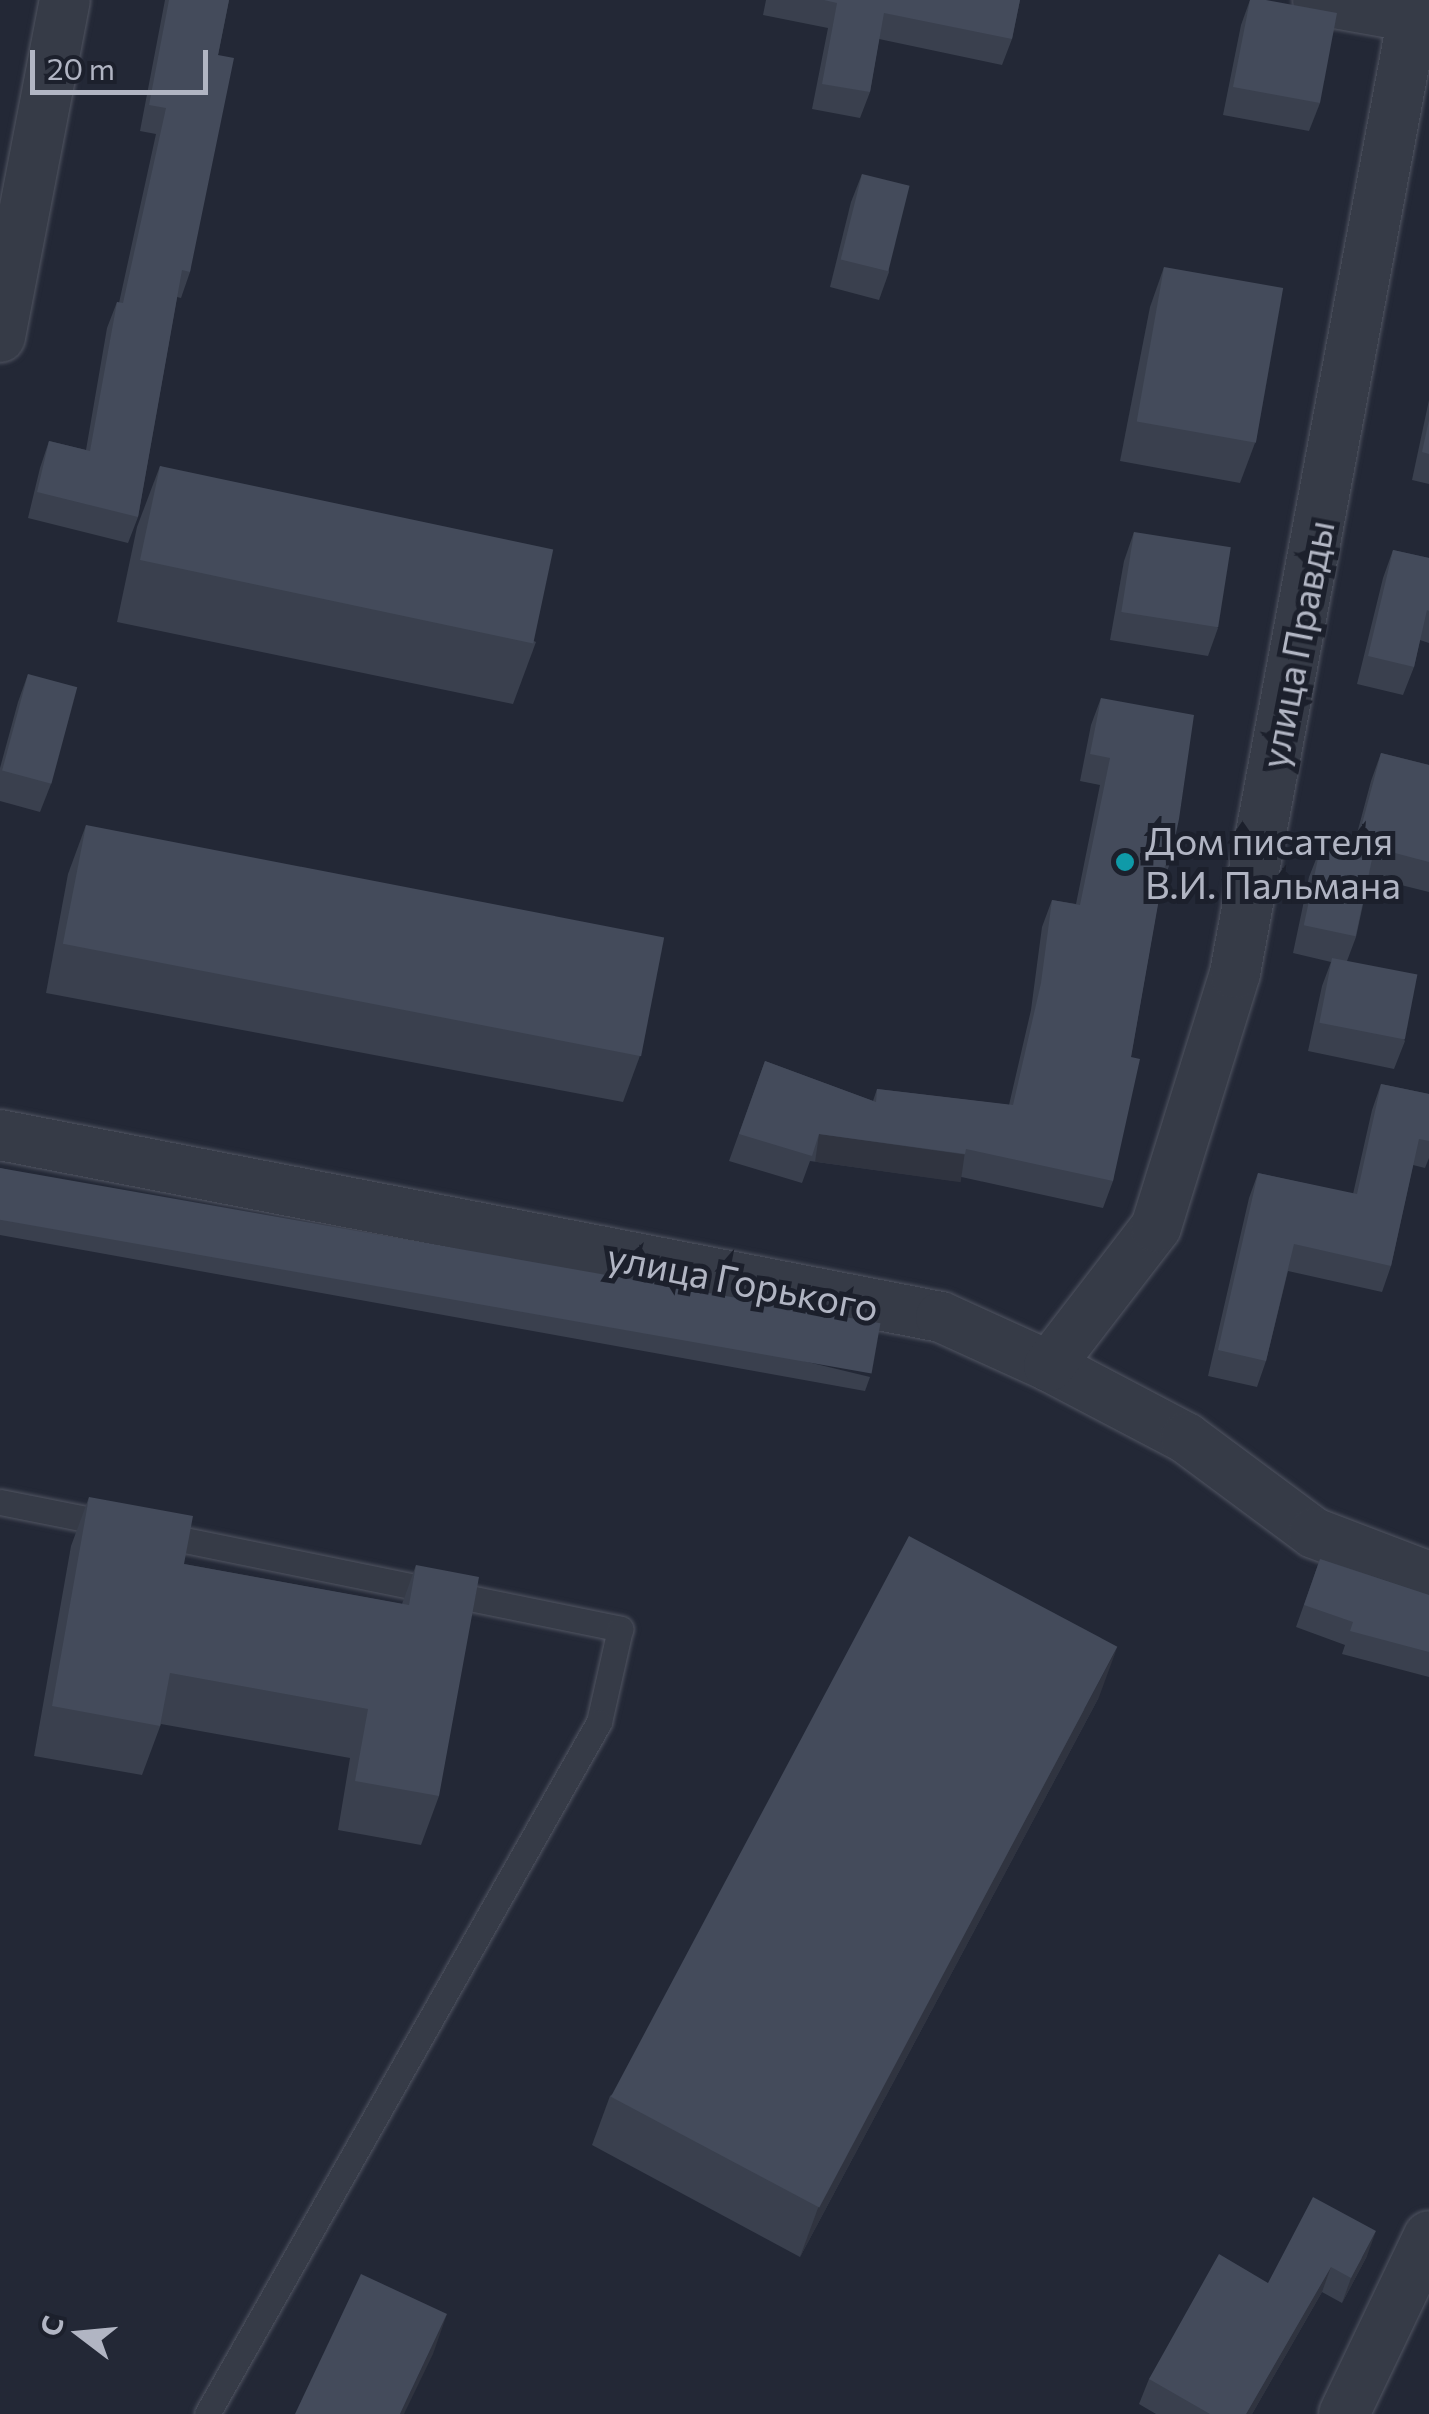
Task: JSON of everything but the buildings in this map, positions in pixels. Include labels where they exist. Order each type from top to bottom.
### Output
[{"type":"street","points":[[0,337],[65,0]]},
{"type":"street","points":[[1318,0],[1419,13]]},
{"type":"street","name":"улица Правды","points":[[1049,1366],[1156,1227],[1235,973],[1419,13]]},
{"type":"street","name":"улица Горького","points":[[0,1136],[940,1318],[1049,1366],[1186,1438],[1314,1533],[1429,1577]]},
{"type":"street","points":[[1344,2414],[1429,2236]]},
{"type":"lane","points":[[0,1502],[620,1629],[599,1722],[207,2414]]},
{"type":"place","name":"Дом писателя В.И. Пальмана","points":[[1125,862]]}]
